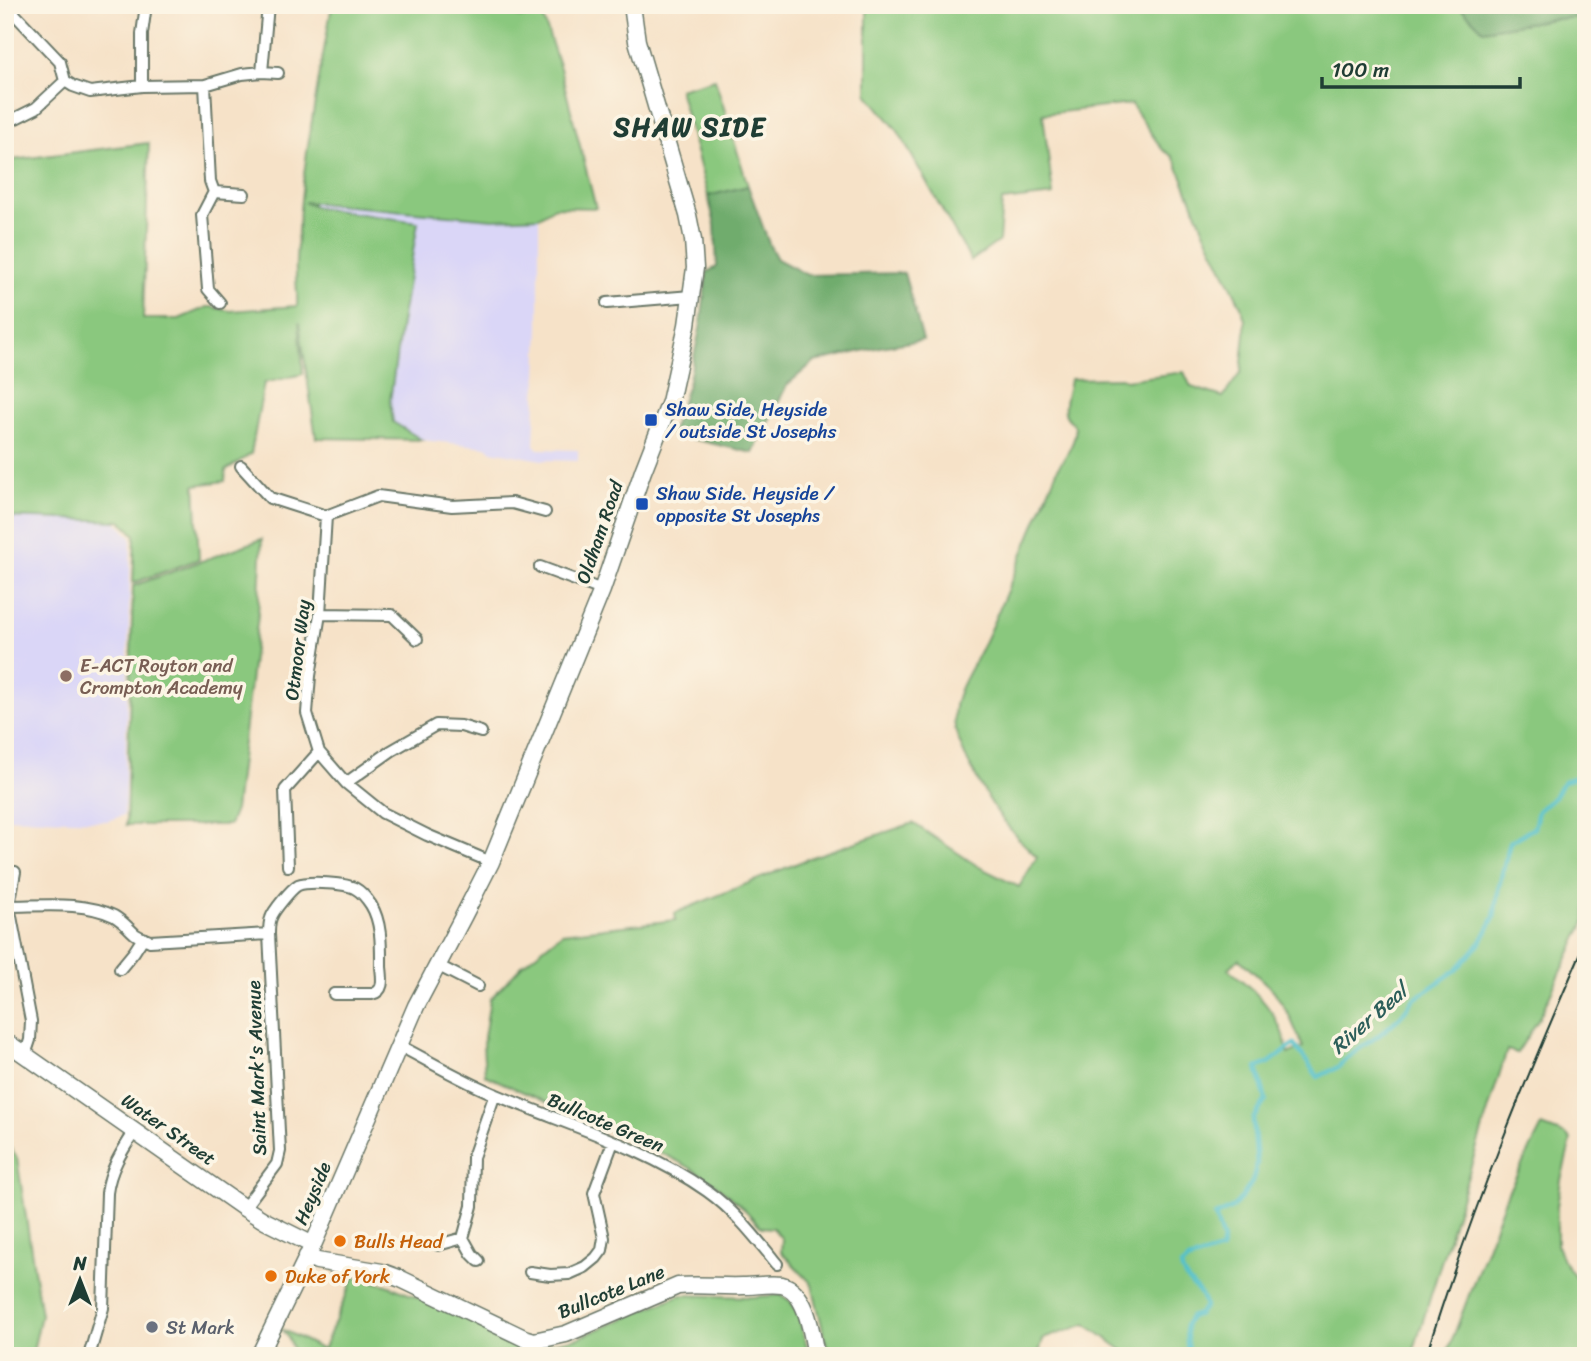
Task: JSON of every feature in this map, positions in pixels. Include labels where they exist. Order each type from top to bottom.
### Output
[{"type":"main road","name":"Oldham Road","points":[[398,1045],[415,1006],[491,862],[602,590],[670,402],[687,325],[695,268],[693,240],[636,41],[632,5]]},
{"type":"main road","name":"Water Street","points":[[5,1041],[244,1208],[310,1250]]},
{"type":"main road","name":"Heyside","points":[[259,1356],[310,1250],[398,1045]]},
{"type":"main road","name":"Bullcote Lane","points":[[310,1250],[317,1261],[382,1272],[401,1279],[534,1341],[566,1334],[678,1286],[784,1286],[798,1297],[806,1311],[816,1356]]},
{"type":"street","points":[[6,5],[60,62],[65,81],[90,92],[142,86],[205,85],[242,74],[278,73]]},
{"type":"street","points":[[142,86],[142,34],[146,5]]},
{"type":"street","points":[[262,72],[268,5]]},
{"type":"street","points":[[5,127],[36,107],[65,81]]},
{"type":"street","points":[[205,85],[210,181],[214,192],[202,215],[202,229],[208,289],[220,303]]},
{"type":"street","points":[[214,192],[244,194]]},
{"type":"street","points":[[607,303],[691,296]]},
{"type":"street","points":[[241,466],[270,498],[326,516],[378,496],[452,506],[512,503],[545,512]]},
{"type":"street","name":"Otmoor Way","points":[[326,516],[320,614],[307,713],[319,752],[346,783],[383,813],[491,862]]},
{"type":"street","points":[[540,567],[602,590]]},
{"type":"street","points":[[320,614],[392,615],[417,639]]},
{"type":"street","points":[[346,783],[391,751],[436,725],[461,726],[481,732]]},
{"type":"street","points":[[288,866],[285,790],[319,752]]},
{"type":"street","points":[[15,872],[9,906],[31,1021],[30,1040],[25,1055]]},
{"type":"street","name":"Saint Mark's Avenue","points":[[244,1208],[276,1164],[279,1151],[269,934],[271,917],[290,892],[299,885],[343,885],[359,891],[372,906],[377,920],[381,938],[380,989],[372,994],[334,994]]},
{"type":"street","points":[[9,906],[76,906],[96,910],[113,916],[146,940],[269,934]]},
{"type":"street","points":[[120,969],[146,940]]},
{"type":"street","points":[[437,965],[478,986]]},
{"type":"street","name":"Bullcote Green","points":[[398,1045],[495,1094],[662,1164],[709,1192],[745,1226],[777,1264]]},
{"type":"street","points":[[479,1261],[463,1238],[472,1206],[473,1157],[495,1094]]},
{"type":"street","points":[[89,1356],[103,1307],[109,1180],[119,1155],[135,1131]]},
{"type":"street","points":[[530,1272],[569,1274],[585,1267],[602,1250],[604,1238],[594,1193],[613,1142]]},
{"type":"street","points":[[438,1245],[463,1238]]},
{"type":"shaded area","points":[[301,201],[493,219],[539,217],[539,328],[534,445],[538,449],[578,450],[578,461],[542,460],[492,451],[488,447],[422,440],[316,438],[296,265]]},
{"type":"shaded area","name":"E-ACT Royton and Crompton Academy","points":[[5,517],[114,520],[131,537],[124,815],[107,821],[5,818]]},
{"type":"green space","points":[[332,5],[475,5],[520,17],[542,14],[560,68],[596,208],[555,207],[539,217],[493,219],[304,202],[319,208],[418,222],[390,401],[393,422],[422,440],[316,438],[299,322],[303,374],[264,383],[251,454],[226,470],[225,481],[195,485],[199,559],[133,583],[135,535],[121,521],[5,517],[5,161],[149,143],[143,319],[179,319],[207,307],[230,311],[297,306],[296,262],[301,198]]},
{"type":"green space","points":[[867,5],[1458,5],[1483,30],[1553,19],[1586,17],[1586,920],[1538,1020],[1517,1053],[1507,1050],[1412,1356],[1195,1356],[1193,1353],[1179,1353],[1170,1356],[1131,1356],[1086,1324],[1043,1339],[1038,1356],[829,1356],[812,1284],[781,1252],[782,1239],[773,1228],[761,1227],[726,1193],[689,1167],[485,1075],[483,1044],[490,999],[522,965],[562,933],[676,920],[675,913],[815,856],[913,823],[979,867],[1019,887],[1037,857],[1003,820],[975,776],[955,729],[955,707],[957,697],[994,621],[1059,466],[1073,440],[1074,425],[1066,416],[1065,408],[1070,379],[1126,380],[1184,372],[1191,387],[1223,397],[1241,372],[1245,320],[1241,306],[1205,233],[1176,162],[1162,149],[1131,104],[1043,114],[1053,195],[1002,201],[999,241],[971,261],[898,131],[867,94]],"holes":[[[1239,959],[1274,991],[1289,1015],[1303,1047],[1288,1054],[1280,1028],[1267,1006],[1228,969]]]},
{"type":"green space","points":[[1458,5],[1586,5],[1586,17],[1553,19],[1483,30]]},
{"type":"green space","points":[[715,79],[748,186],[708,196],[679,89]]},
{"type":"green space","points":[[748,186],[777,259],[807,275],[904,273],[923,340],[814,362],[787,385],[753,453],[671,434],[688,384],[701,324],[707,272],[717,267],[715,225],[708,196]]},
{"type":"green space","points":[[262,539],[258,615],[235,810],[229,825],[126,825],[133,586]]},
{"type":"green space","points":[[1542,1126],[1566,1135],[1571,1140],[1557,1206],[1557,1246],[1563,1260],[1586,1293],[1586,1356],[1446,1356],[1507,1194]]},
{"type":"green space","points":[[5,1140],[17,1158],[41,1315],[32,1356],[5,1356]]},
{"type":"green space","points":[[354,1277],[387,1285],[535,1346],[578,1338],[680,1295],[782,1295],[791,1302],[797,1313],[810,1356],[295,1356],[282,1329],[323,1350]]},
{"type":"waterway","name":"River Beal","points":[[1188,1356],[1186,1325],[1190,1317],[1199,1314],[1205,1306],[1201,1295],[1185,1277],[1181,1266],[1189,1260],[1221,1250],[1223,1240],[1215,1216],[1232,1208],[1252,1182],[1257,1164],[1253,1119],[1266,1100],[1257,1068],[1269,1063],[1294,1044],[1318,1077],[1338,1067],[1378,1036],[1400,1017],[1413,1000],[1456,970],[1481,942],[1494,917],[1510,842],[1534,828],[1538,811],[1554,797],[1564,781],[1586,774]]},
{"type":"tram line","points":[[1426,1356],[1461,1250],[1500,1146],[1586,941]]},
{"type":"place","name":"Shaw Side, Heyside / outside St Josephs","points":[[651,420]]},
{"type":"place","name":"Shaw Side. Heyside / opposite St Josephs","points":[[642,504]]},
{"type":"place","name":"E-ACT Royton and Crompton Academy","points":[[66,676]]},
{"type":"place","name":"Bulls Head","points":[[340,1241]]},
{"type":"place","name":"Duke of York","points":[[271,1276]]},
{"type":"place","name":"St Mark","points":[[152,1327]]},
{"type":"district","name":"SHAW SIDE","points":[[690,127]]}]
